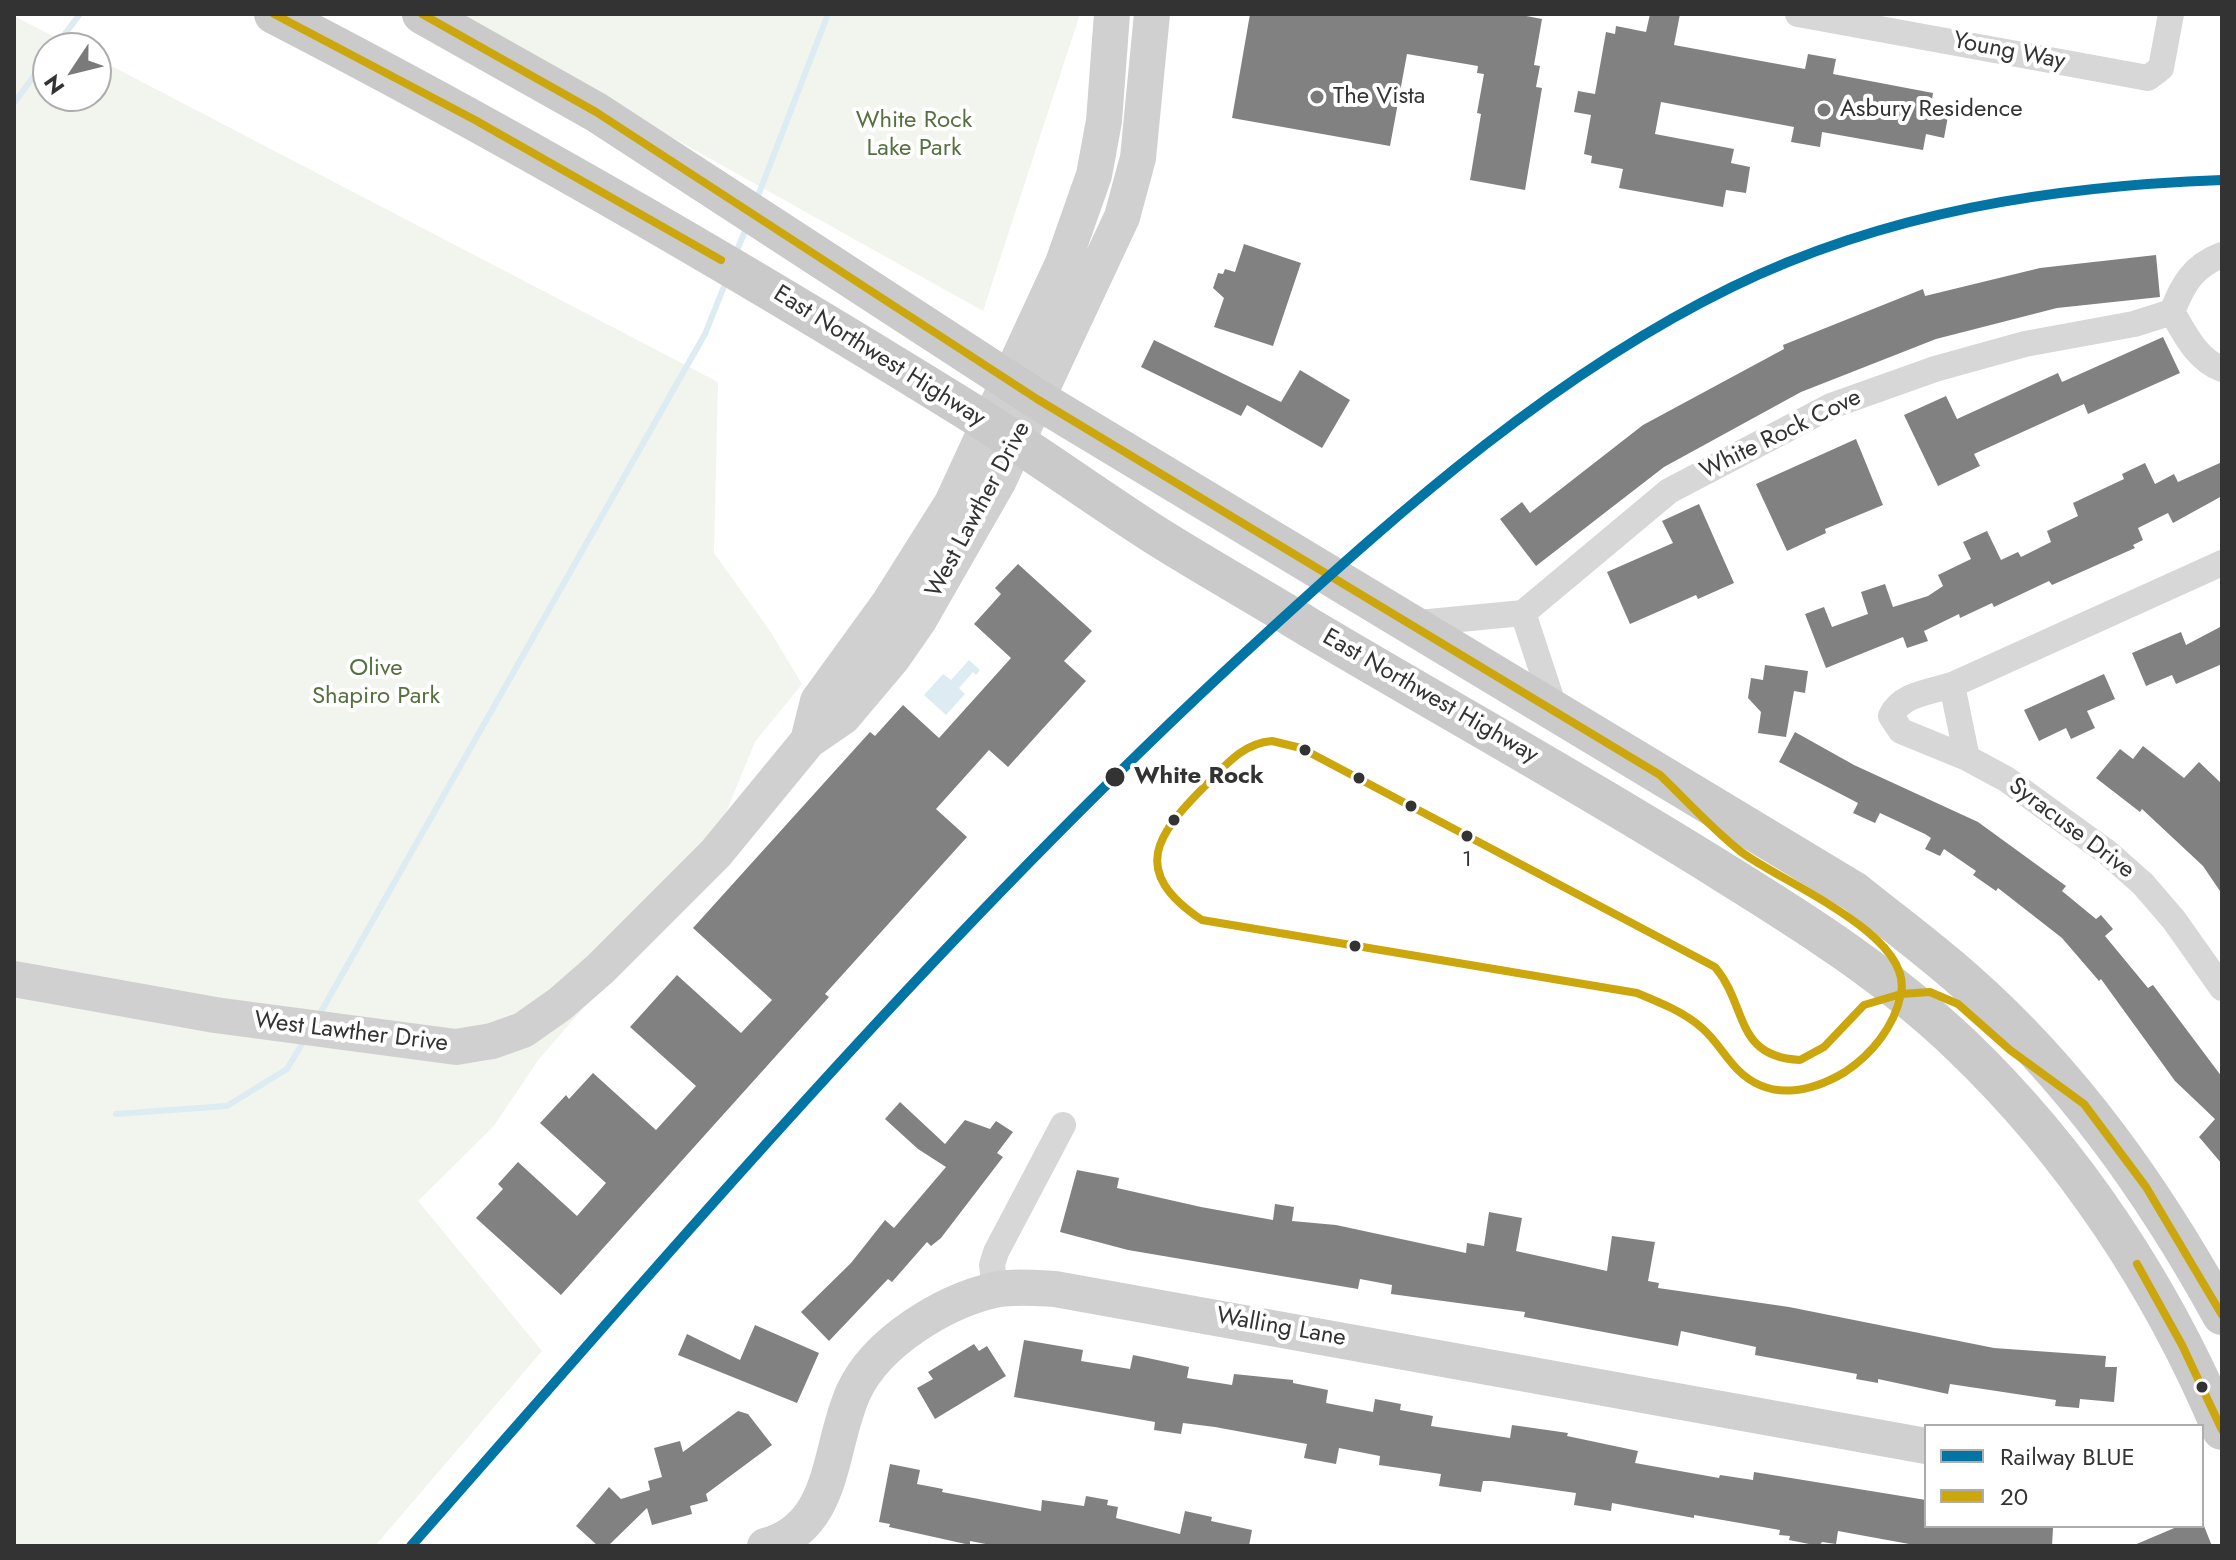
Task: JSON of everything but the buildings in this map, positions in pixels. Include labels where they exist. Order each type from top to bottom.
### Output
[{"type":"main road","name":"East Northwest Highway","points":[[274,14],[475,120],[707,251],[896,367],[1169,543],[1693,853],[1839,946],[1902,993],[1998,1082],[2067,1165],[2123,1240],[2163,1306],[2216,1426]]},
{"type":"main road","name":"East Northwest Highway","points":[[422,14],[596,112],[1022,389],[1855,892],[1964,979],[2080,1100],[2143,1181],[2222,1315]]},
{"type":"main road","points":[[1660,775],[1741,851],[1854,923],[1883,946],[1899,966],[1902,993],[1925,990],[1950,997],[2010,1050],[2080,1100]]},
{"type":"street","name":"West Lawther Drive","points":[[14,979],[215,1015],[456,1047],[492,1041],[523,1030],[560,1004],[633,938],[716,853],[808,741],[843,717],[952,503],[1002,434],[1022,389],[1094,175],[1104,121],[1112,14]]},
{"type":"street","name":"West Lawther Drive","points":[[1022,389],[1122,217],[1133,183],[1152,14]]},
{"type":"street","name":"Young Way","points":[[1798,14],[2148,78],[2161,68],[2171,14]]},
{"type":"street","points":[[2222,255],[2202,263],[2183,284],[2172,312],[2193,346],[2212,365],[2222,369]]},
{"type":"street","name":"White Rock Cove","points":[[1523,613],[1669,491],[1831,406],[1935,369],[2025,344],[2134,324],[2172,312]]},
{"type":"street","name":"Syracuse Drive","points":[[2222,563],[1952,685],[1906,699],[1896,706],[1891,716],[1901,731],[1967,758],[2045,807],[2143,884],[2174,920],[2222,988]]},
{"type":"street","points":[[1408,624],[1523,613],[1556,713]]},
{"type":"street","points":[[1952,685],[1967,758]]},
{"type":"street","points":[[995,1290],[992,1265],[996,1252],[1063,1125]]},
{"type":"street","name":"Walling Lane","points":[[780,1544],[800,1528],[819,1503],[835,1462],[854,1391],[871,1366],[916,1326],[969,1298],[1016,1287],[1071,1292],[1924,1446]]},
{"type":"green space","name":"White Rock Lake Park","points":[[451,14],[1080,14],[983,311]]},
{"type":"green space","name":"Olive Shapiro Park","points":[[14,16],[45,32],[32,32],[32,112],[112,112],[112,66],[718,382],[714,553],[770,631],[802,684],[755,742],[720,827],[614,973],[539,1059],[493,1127],[418,1201],[542,1351],[375,1546],[14,1546]]},
{"type":"shaded area","points":[[969,660],[980,670],[976,675],[973,672],[959,688],[965,694],[946,715],[924,695],[943,674],[951,680]]},
{"type":"waterway","points":[[66,32],[80,14]]},
{"type":"waterway","points":[[756,201],[828,14]]},
{"type":"waterway","points":[[14,103],[32,79]]},
{"type":"waterway","points":[[736,253],[747,226]]},
{"type":"waterway","points":[[322,1010],[705,334],[727,279]]},
{"type":"waterway","points":[[116,1114],[227,1106],[287,1069],[302,1044]]},
{"type":"rail line","name":"BLUE","points":[[411,1546],[824,1080],[1038,853],[1262,637],[1371,539],[1485,445],[1604,360],[1667,321],[1790,261],[1850,239],[1910,222],[2033,197],[2159,183],[2222,180]]},
{"type":"transit line","name":"20","points":[[274,14],[475,120],[721,260]]},
{"type":"transit line","name":"20","points":[[422,14],[596,112],[1037,399],[1660,775],[1740,851],[1866,931],[1887,951],[1899,972],[1901,994]]},
{"type":"transit line","name":"20","points":[[1272,741],[1301,748],[1715,967],[1753,1040],[1779,1057],[1800,1060],[1824,1047],[1864,1005],[1901,994],[1893,1018],[1873,1048],[1845,1072],[1804,1089],[1776,1090],[1750,1080],[1738,1070],[1695,1022],[1637,993],[1202,920],[1179,902],[1165,885],[1158,869],[1158,853],[1164,837],[1188,803],[1228,763],[1252,746],[1272,741]]},
{"type":"transit line","name":"20","points":[[1901,994],[1930,992],[1958,1004],[2010,1050],[2084,1104],[2146,1187],[2222,1315]]},
{"type":"transit line","name":"20","points":[[2137,1264],[2182,1345],[2222,1430]]},
{"type":"place","name":"The Vista","points":[[1317,97]]},
{"type":"place","name":"Asbury Residence","points":[[1824,110]]},
{"type":"place","name":"White Rock","points":[[1115,777]]},
{"type":"place","name":"1","points":[[1467,836]]}]
